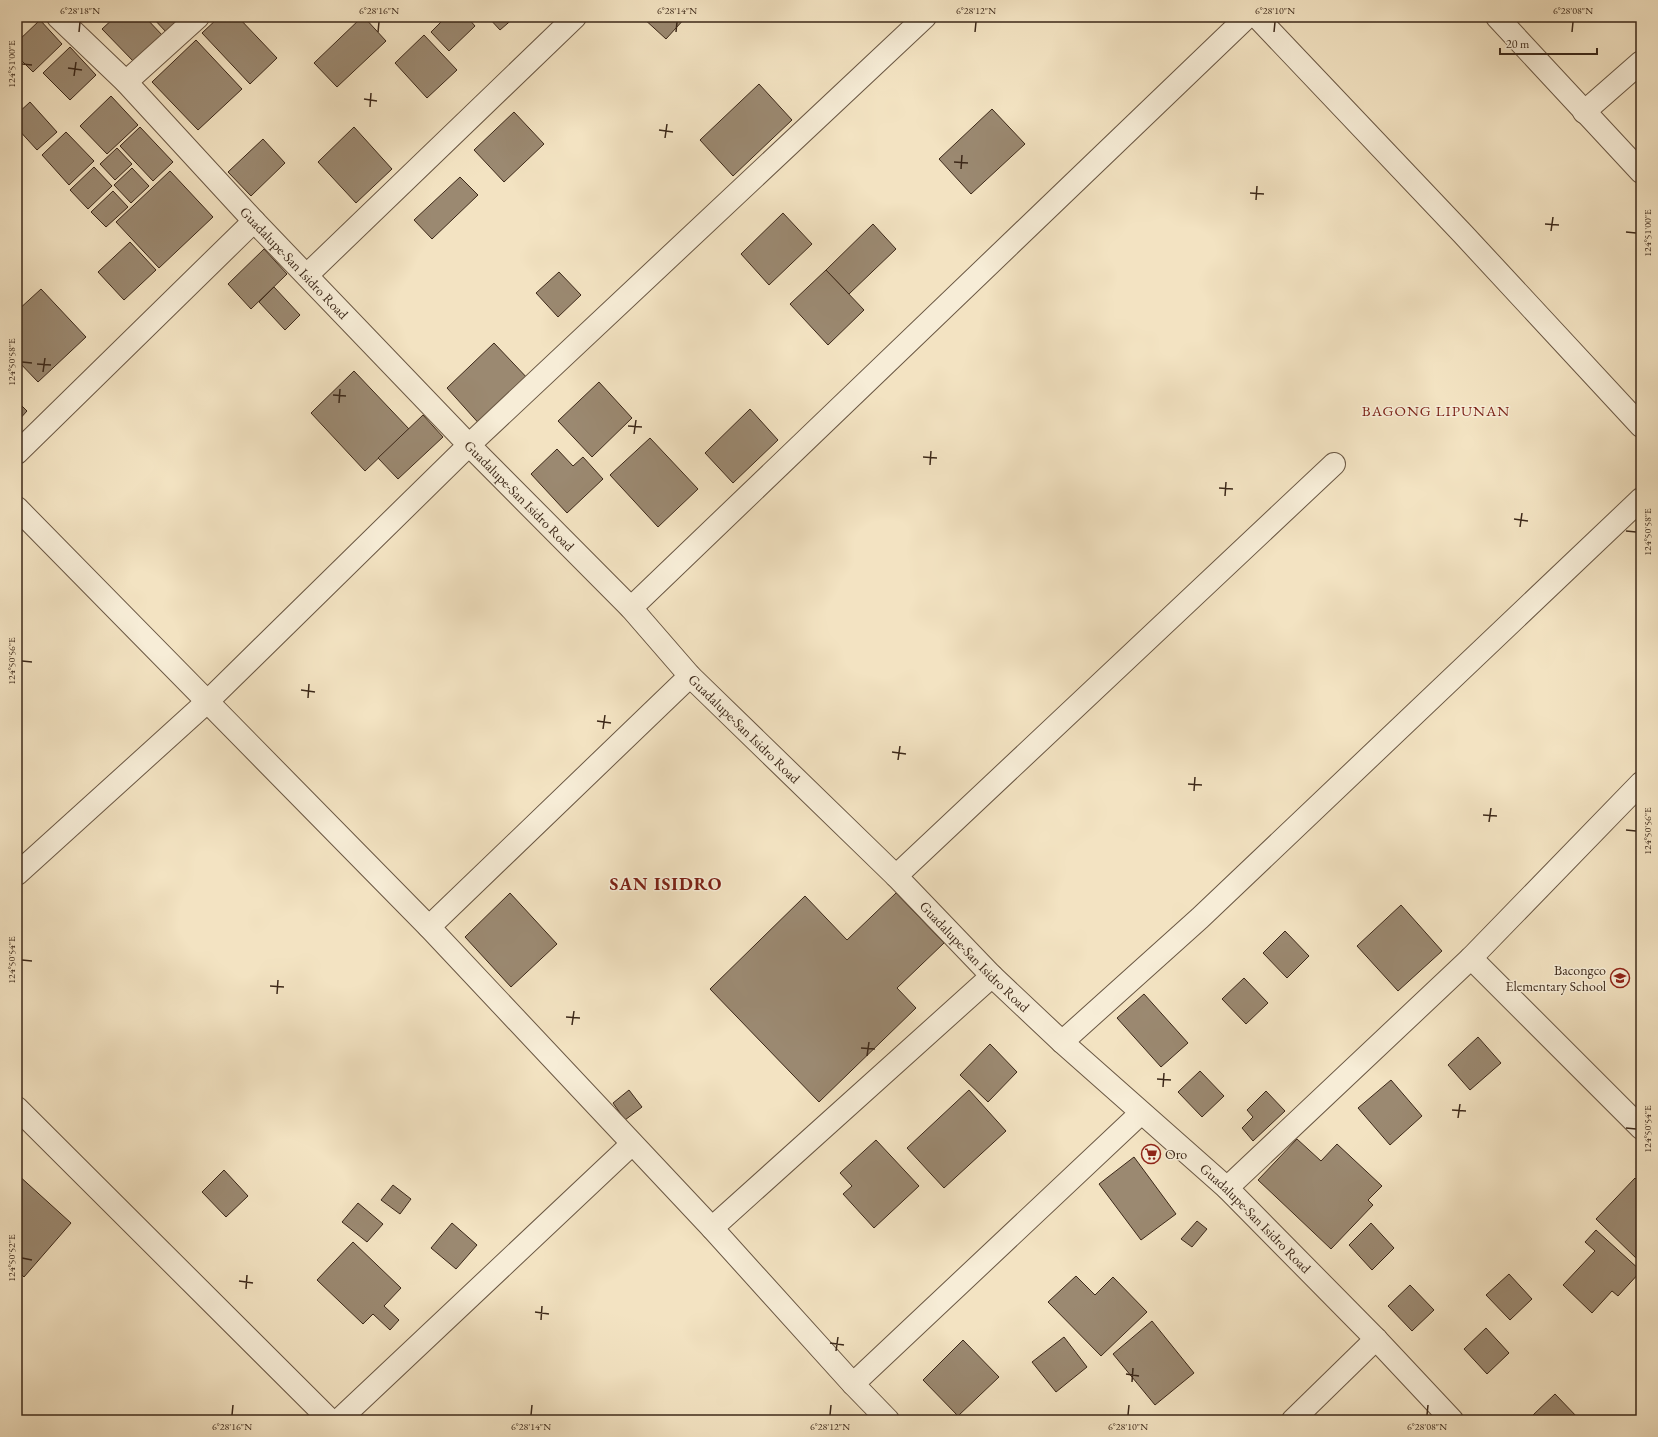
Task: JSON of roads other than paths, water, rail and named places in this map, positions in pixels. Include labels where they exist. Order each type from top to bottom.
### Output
[{"type":"street","name":"Guadalupe-San Isidro Road","points":[[58,17],[126,82],[254,221],[469,445],[631,608],[690,676],[896,876],[992,976],[1062,1042],[1227,1188],[1376,1339],[1452,1420]]},
{"type":"street","points":[[126,82],[198,17]]},
{"type":"street","points":[[307,275],[575,17]]},
{"type":"street","points":[[17,874],[208,701],[469,445],[925,17]]},
{"type":"street","points":[[631,608],[1247,17]]},
{"type":"street","points":[[1257,17],[1463,234],[1641,426]]},
{"type":"street","points":[[1496,17],[1641,172]]},
{"type":"street","points":[[1584,112],[1641,62]]},
{"type":"street","points":[[17,453],[254,221]]},
{"type":"street","points":[[896,876],[1334,464]]},
{"type":"street","points":[[1062,1042],[1200,918],[1641,499]]},
{"type":"street","points":[[17,508],[429,927],[712,1228],[853,1384],[888,1420]]},
{"type":"street","points":[[429,927],[690,676]]},
{"type":"street","points":[[1227,1188],[1471,958],[1641,784]]},
{"type":"street","points":[[1471,958],[1641,1128]]},
{"type":"street","points":[[712,1228],[992,976]]},
{"type":"street","points":[[17,1108],[330,1420]]},
{"type":"street","points":[[853,1384],[1142,1113]]},
{"type":"street","points":[[340,1420],[632,1144]]},
{"type":"street","points":[[1293,1420],[1376,1339]]},
{"type":"place","name":"Bacongco Elementary School","points":[[1620,978]]},
{"type":"place","name":"Oro","points":[[1151,1154]]},
{"type":"district","name":"BAGONG LIPUNAN","points":[[1436,411]]},
{"type":"district","name":"SAN ISIDRO","points":[[666,884]]}]
